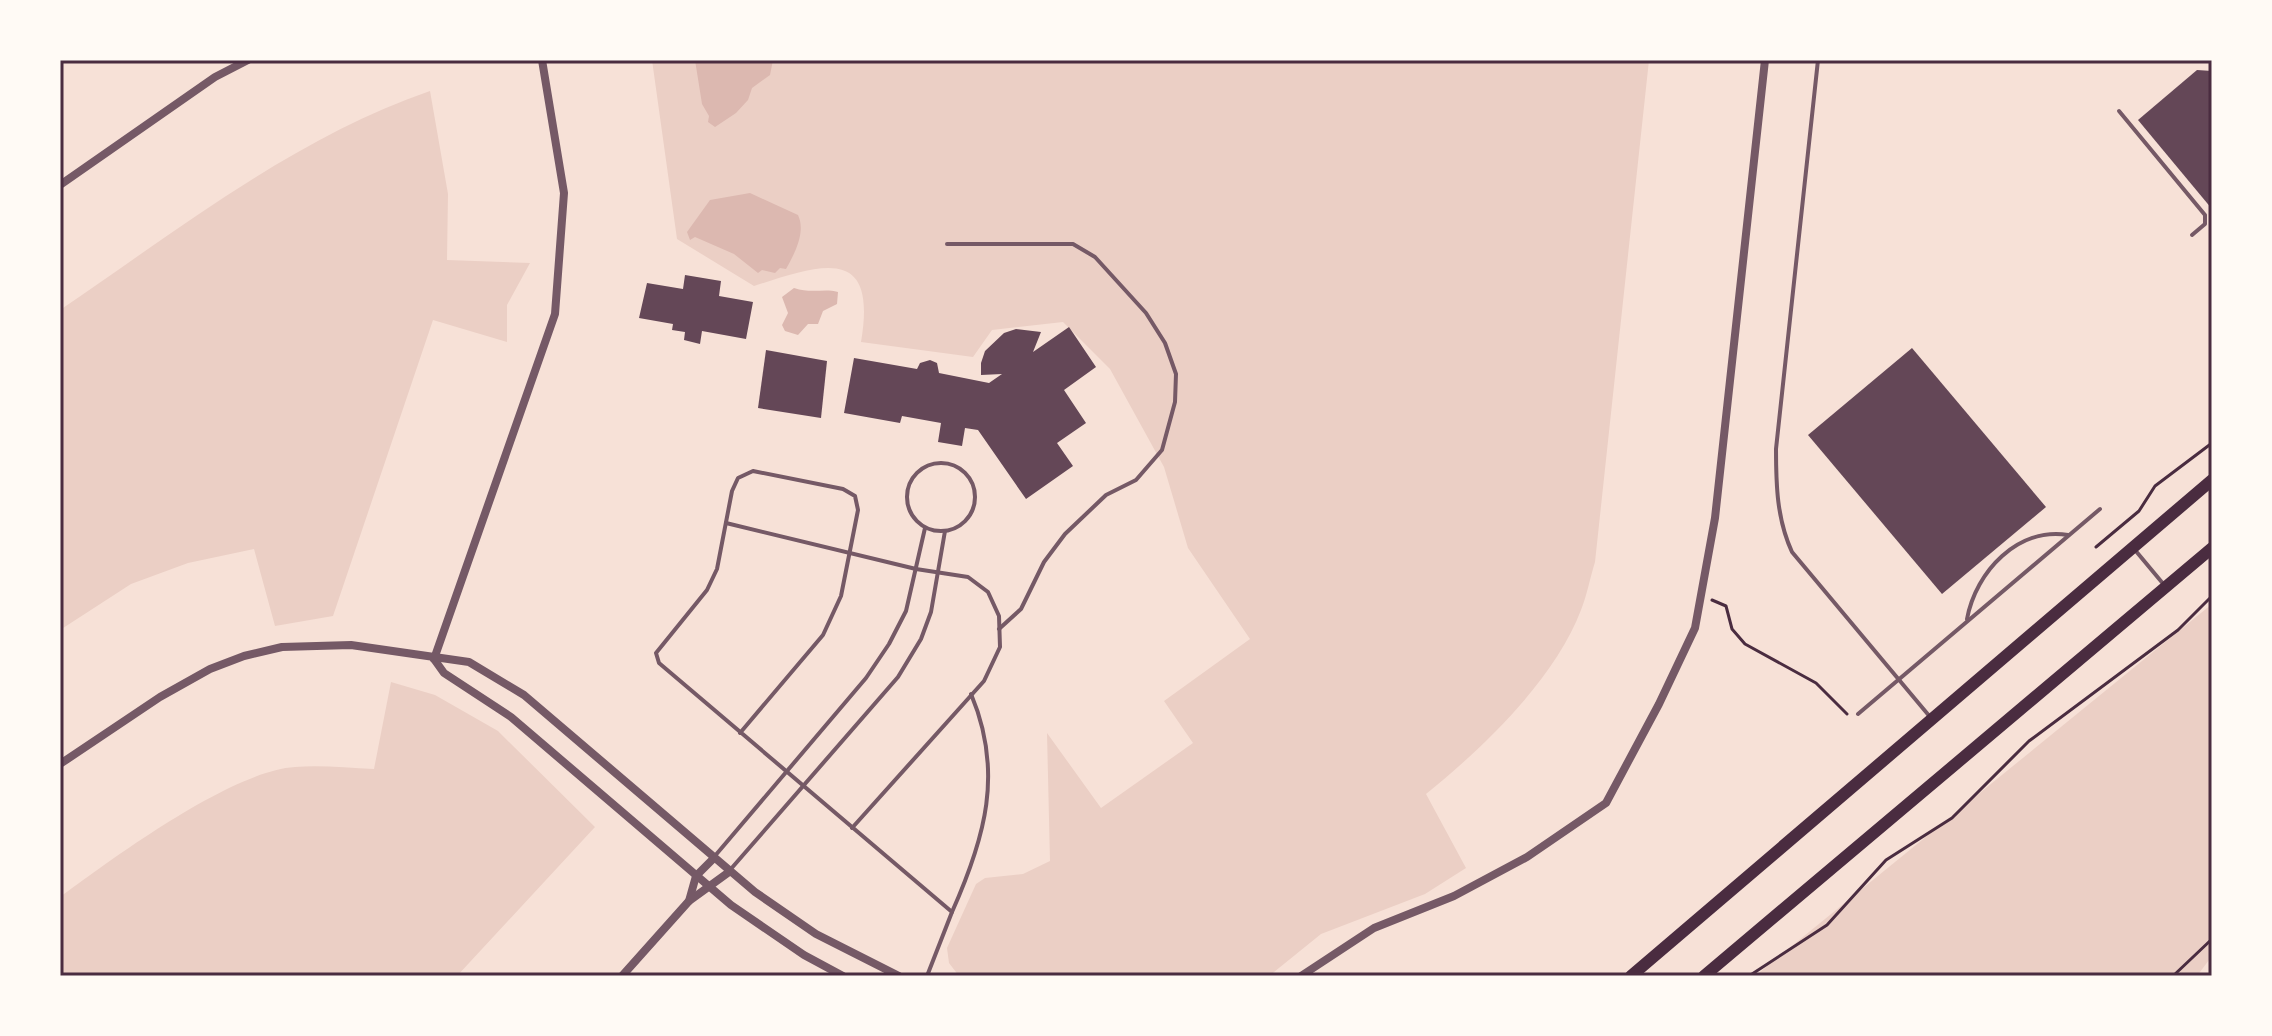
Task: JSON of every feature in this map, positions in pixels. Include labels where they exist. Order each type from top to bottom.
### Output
[{"type":"main road","points":[[1631,976],[2212,480]]},
{"type":"main road","points":[[1704,976],[2212,548]]},
{"type":"street","points":[[60,185],[215,77],[248,60]]},
{"type":"street","points":[[434,659],[555,314],[564,193],[542,60]]},
{"type":"street","points":[[1301,976],[1374,928],[1454,896],[1527,857],[1606,803],[1695,628],[1715,518],[1765,60]]},
{"type":"street","points":[[60,764],[160,697],[210,669],[244,656],[282,647],[326,645],[391,649],[434,659],[469,662],[524,695],[729,872],[816,934],[899,976]]},
{"type":"street","points":[[434,659],[444,673],[511,717],[709,887],[794,949],[843,976]]},
{"type":"street","points":[[689,901],[696,876],[713,859]]},
{"type":"street","points":[[622,976],[689,901],[729,872]]},
{"type":"lane","points":[[1818,60],[1776,449],[1776,489],[1782,529],[1792,552],[1932,720]]},
{"type":"lane","points":[[2119,111],[2205,215],[2205,224],[2192,235]]},
{"type":"lane","points":[[947,244],[1073,244],[1095,257],[1146,313],[1165,343],[1176,374],[1175,402],[1162,450],[1136,480],[1106,495],[1065,534],[1044,562],[1021,609],[999,629]]},
{"type":"lane","points":[[942,463],[962,470],[970,478],[975,500],[966,521],[945,531],[925,528],[910,510],[909,488],[921,470],[942,463]]},
{"type":"lane","points":[[740,733],[823,635],[841,596],[858,510],[855,496],[843,489],[753,471],[738,478],[717,569],[707,590],[656,653],[659,663],[785,772],[952,912]]},
{"type":"lane","points":[[1858,714],[2100,509]]},
{"type":"lane","points":[[726,523],[850,550],[916,569],[968,577],[988,592],[999,616],[1000,647],[984,681],[852,828]]},
{"type":"lane","points":[[713,859],[866,678],[889,644],[906,611],[925,528]]},
{"type":"lane","points":[[729,872],[898,677],[921,639],[931,612],[945,531]]},
{"type":"lane","points":[[1967,621],[1971,597],[1985,572],[2028,536],[2049,532],[2070,535]]},
{"type":"lane","points":[[2133,548],[2165,587]]},
{"type":"lane","points":[[927,976],[977,857],[986,818],[985,727],[971,694]]},
{"type":"path","points":[[2096,547],[2139,511],[2155,486],[2212,443]]},
{"type":"path","points":[[1749,976],[1827,925],[1886,860],[1952,818],[2029,741],[2178,630],[2212,596]]},
{"type":"path","points":[[1701,597],[1726,606],[1732,629],[1754,651],[1805,676],[1844,713],[1858,714]]},
{"type":"path","points":[[2173,976],[2212,939]]},
{"type":"shaded area","points":[[652,60],[1649,60],[1595,562],[1581,610],[1569,636],[1536,686],[1471,756],[1426,794],[1466,868],[1425,894],[1321,934],[1269,976],[959,976],[949,963],[947,948],[976,884],[985,878],[1023,874],[1050,861],[1047,733],[1101,808],[1193,743],[1164,701],[1250,639],[1188,548],[1164,467],[1110,369],[1063,322],[992,330],[973,357],[861,342],[864,310],[861,289],[852,275],[839,269],[821,268],[754,286],[677,239]]},
{"type":"shaded area","points":[[695,60],[773,60],[770,75],[752,88],[748,100],[736,113],[715,127],[708,122],[709,116],[702,104]]},
{"type":"shaded area","points":[[430,91],[448,194],[447,260],[530,263],[507,305],[507,342],[433,320],[333,616],[275,626],[254,549],[188,563],[131,584],[60,630],[60,310],[193,218],[284,160],[331,134]]},
{"type":"shaded area","points":[[750,193],[798,215],[800,235],[786,269],[780,268],[775,273],[762,270],[758,273],[734,254],[695,237],[690,240],[687,232],[710,200]]},
{"type":"shaded area","points":[[794,288],[838,292],[837,304],[823,311],[818,324],[808,324],[798,335],[785,331],[782,325],[788,313],[782,297]]},
{"type":"shaded area","points":[[2212,604],[2212,956],[2197,976],[1755,976]]},
{"type":"shaded area","points":[[391,682],[435,695],[498,731],[595,827],[457,976],[60,976],[60,897],[173,819],[239,784],[269,772],[295,767],[374,769]]},
{"type":"building","points":[[2197,70],[2212,71],[2212,209],[2138,120]]},
{"type":"building","points":[[685,275],[721,281],[719,296],[753,302],[746,339],[702,331],[700,344],[684,340],[685,332],[672,330],[673,324],[639,318],[647,283],[683,289]]},
{"type":"building","points":[[1069,327],[1096,367],[1064,390],[1086,423],[1057,443],[1073,466],[1026,499],[978,430],[965,428],[962,446],[938,442],[941,423],[902,416],[900,423],[844,413],[854,358],[917,369],[920,363],[930,360],[937,363],[939,373],[989,383],[1002,374],[981,375],[981,363],[985,351],[1004,333],[1016,329],[1041,332],[1033,352]]},
{"type":"building","points":[[1912,348],[2046,507],[1942,594],[1808,435]]},
{"type":"building","points":[[766,350],[827,361],[821,418],[758,408]]}]
